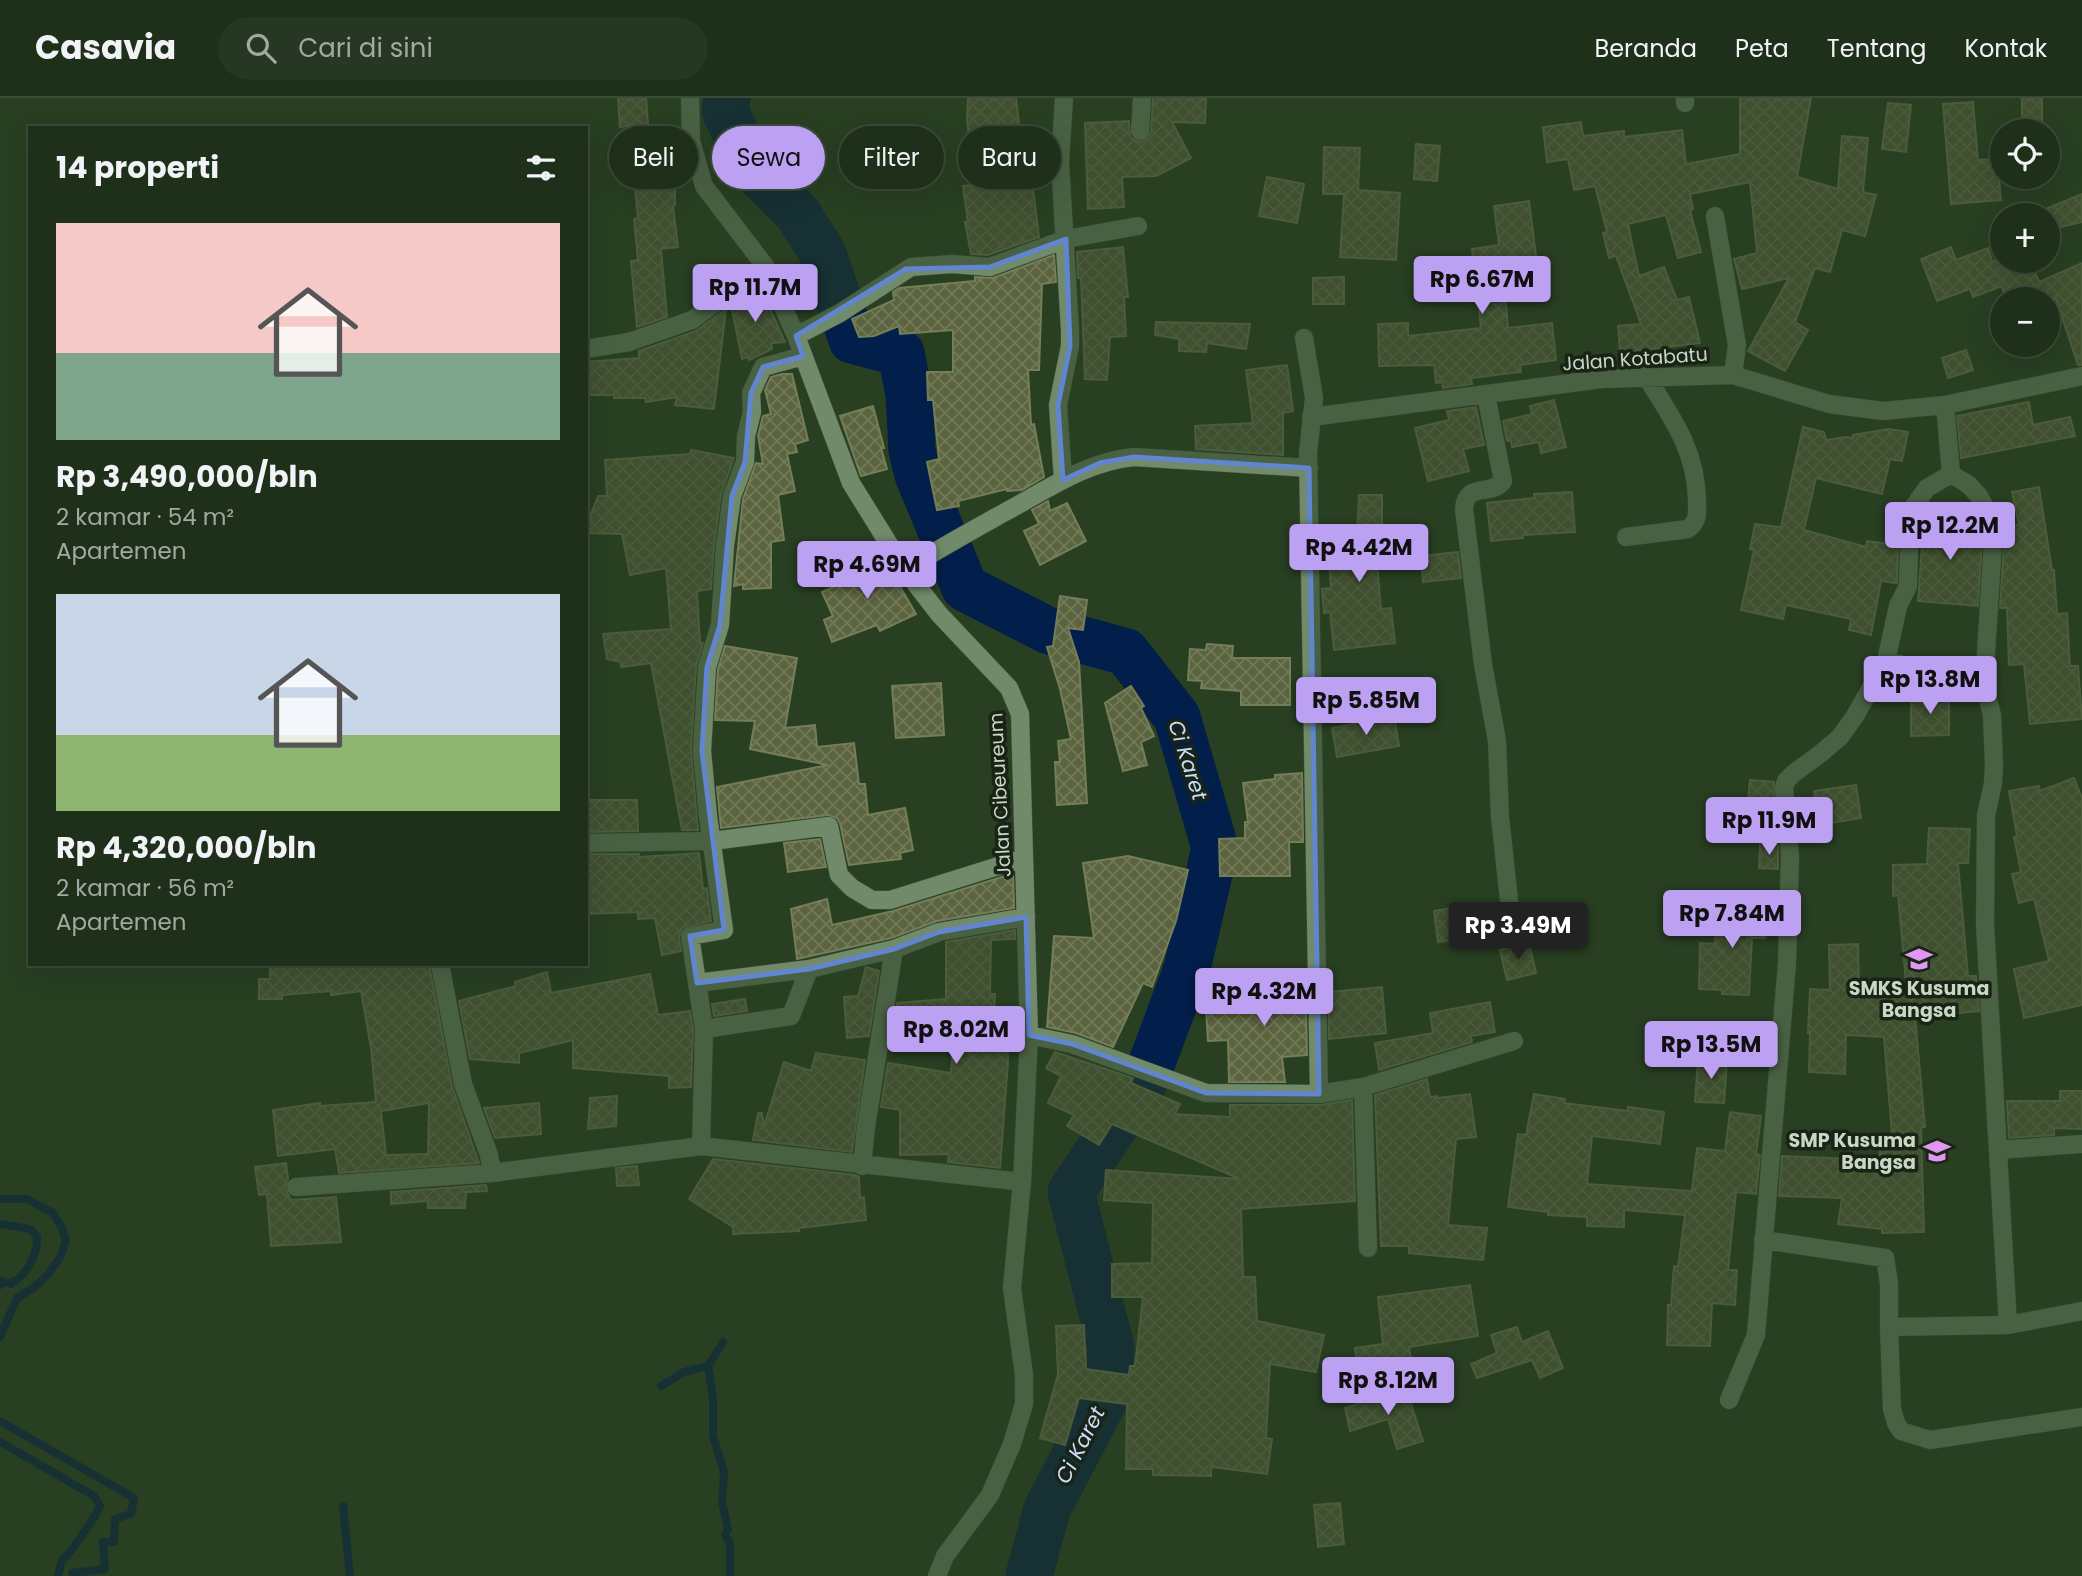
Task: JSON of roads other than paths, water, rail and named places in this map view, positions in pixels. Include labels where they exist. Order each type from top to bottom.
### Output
[{"type":"street","name":"Jalan Cibeureum","points":[[690,98],[691,141],[704,186],[765,266],[796,336],[851,483],[905,570],[939,614],[1002,680],[1013,695],[1020,714],[1029,1035],[1022,1182],[1012,1288],[1024,1375],[1024,1404],[1000,1474],[985,1504],[945,1556],[937,1576]]},
{"type":"street","points":[[1063,480],[1058,405],[1070,346],[1060,163],[1064,98]]},
{"type":"street","points":[[1140,131],[1142,98]]},
{"type":"street","points":[[1714,216],[1737,345],[1733,375]]},
{"type":"street","points":[[796,336],[840,313],[911,267],[953,264],[990,267],[1066,239],[1138,226]]},
{"type":"street","points":[[588,349],[629,342],[692,320],[765,266]]},
{"type":"street","points":[[1304,338],[1314,398],[1309,468],[1319,1094]]},
{"type":"street","points":[[701,1146],[704,1029],[690,936],[724,930],[702,751],[707,667],[720,625],[725,546],[732,496],[745,462],[746,436],[752,412],[751,393],[763,368],[803,356]]},
{"type":"street","name":"Jalan Kotabatu","points":[[1311,417],[1602,379],[1733,375],[1829,404],[1883,411],[1945,405],[2082,376]]},
{"type":"street","points":[[1626,537],[1688,529],[1695,524],[1697,517],[1697,490],[1689,450],[1646,376]]},
{"type":"street","points":[[1486,395],[1503,481],[1498,487],[1472,492],[1465,499],[1464,509],[1483,664],[1497,741],[1500,817],[1512,928]]},
{"type":"street","points":[[1945,405],[1951,474]]},
{"type":"street","points":[[905,570],[1063,480],[1100,463],[1135,457],[1309,468]]},
{"type":"street","points":[[1729,1400],[1754,1343],[1787,952],[1790,876],[1784,788],[1786,780],[1794,772],[1840,737],[1886,661],[1898,606],[1908,586],[1910,518],[1914,506],[1927,488],[1951,474]]},
{"type":"street","points":[[1951,474],[1979,495],[1991,526],[1993,542],[1984,684],[1992,715],[1993,746],[1993,783],[1986,816],[1985,926],[2008,1325]]},
{"type":"street","points":[[1886,661],[1984,684]]},
{"type":"street","points":[[588,843],[712,841],[829,825],[839,875],[852,888],[872,900],[890,900],[1024,858]]},
{"type":"street","points":[[697,983],[808,969],[894,950],[939,932],[1026,917]]},
{"type":"street","points":[[862,1166],[894,950]]},
{"type":"street","points":[[440,966],[463,1084],[489,1155],[492,1173]]},
{"type":"street","points":[[704,1029],[791,1016],[808,969]]},
{"type":"street","points":[[1029,1035],[1072,1044],[1206,1093],[1319,1094],[1363,1087],[1514,1041]]},
{"type":"street","points":[[1363,1087],[1368,1248]]},
{"type":"street","points":[[1998,1150],[2082,1144]]},
{"type":"street","points":[[296,1187],[492,1173],[701,1146],[1022,1182]]},
{"type":"street","points":[[1763,1240],[1885,1258],[1889,1283],[1892,1409],[1901,1431],[1930,1440],[2082,1417]]},
{"type":"street","points":[[1889,1326],[2008,1325],[2082,1311]]},
{"type":"waterway","name":"Ci Karet","points":[[727,98],[725,111],[753,169],[798,214],[823,254],[852,340],[901,353],[909,394],[912,450],[918,475],[965,588],[1047,630],[1126,652],[1177,717],[1215,848],[1187,969],[1145,1081],[1071,1192],[1111,1347],[1107,1395],[1047,1509],[1029,1576]]},
{"type":"waterway","points":[[0,1199],[27,1199],[53,1213],[66,1240],[61,1256],[49,1273],[35,1287],[17,1298],[0,1337]]},
{"type":"waterway","points":[[0,1224],[30,1229],[37,1236],[36,1250],[27,1269],[11,1284],[2,1281],[0,1285]]},
{"type":"waterway","points":[[661,1386],[684,1372],[708,1366],[723,1342]]},
{"type":"waterway","points":[[708,1366],[713,1398],[713,1436],[724,1472],[722,1502],[728,1529],[725,1535],[730,1543],[730,1576]]},
{"type":"waterway","points":[[0,1421],[134,1498],[131,1514],[115,1519],[114,1542],[103,1542],[105,1569],[72,1573],[73,1576]]},
{"type":"waterway","points":[[0,1442],[94,1496],[100,1506],[62,1560],[58,1576]]},
{"type":"waterway","points":[[343,1506],[350,1576]]},
{"type":"place","name":"SMKS Kusuma Bangsa","points":[[1919,959]]},
{"type":"place","name":"SMP Kusuma Bangsa","points":[[1937,1151]]}]
